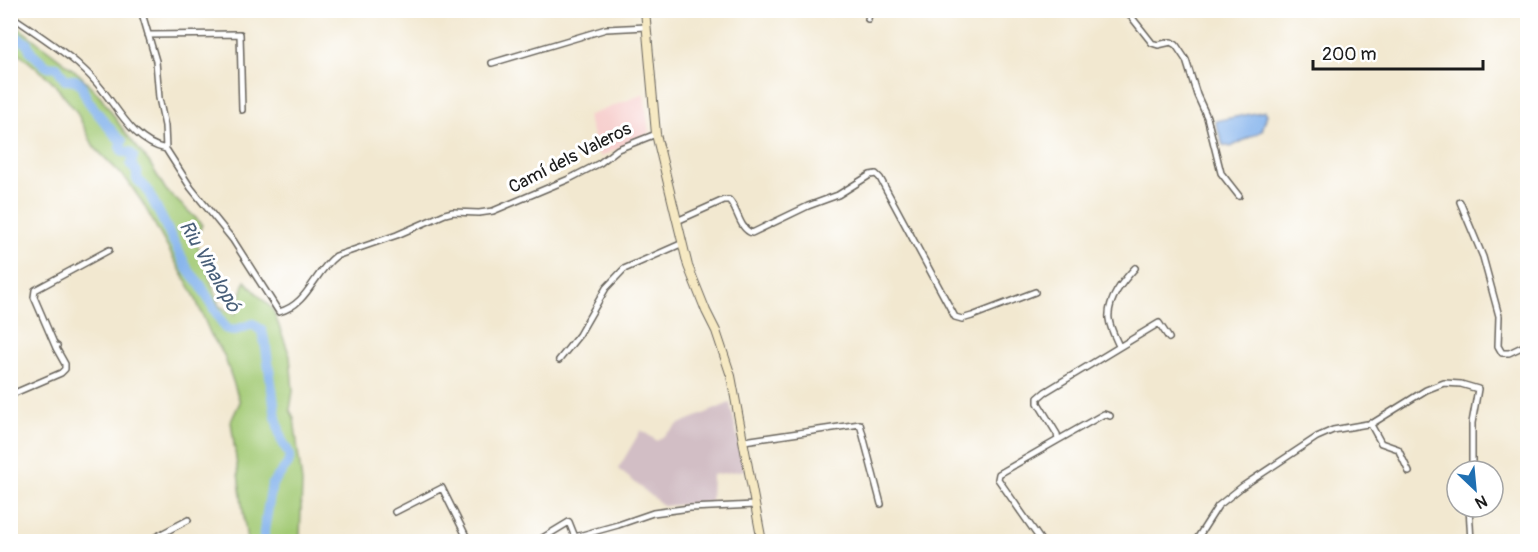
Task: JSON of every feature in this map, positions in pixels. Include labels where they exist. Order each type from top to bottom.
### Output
[{"type":"main road","points":[[645,10],[656,134],[696,287],[725,355],[744,441],[762,542]]},
{"type":"street","points":[[10,15],[95,80],[144,140],[156,147],[166,149],[158,74],[141,10]]},
{"type":"street","points":[[868,19],[870,10]]},
{"type":"street","points":[[1126,10],[1152,43],[1158,45],[1171,42],[1176,45],[1186,60],[1207,117],[1221,173],[1239,196]]},
{"type":"street","points":[[492,63],[606,29],[646,27]]},
{"type":"street","points":[[148,35],[240,34],[242,110]]},
{"type":"street","name":"Camí dels Valeros","points":[[166,149],[191,188],[233,240],[279,312],[297,304],[328,262],[336,256],[397,235],[445,214],[493,212],[569,179],[600,163],[618,148],[656,134]]},
{"type":"street","points":[[677,221],[724,200],[729,200],[747,232],[752,233],[807,206],[838,195],[876,174],[918,246],[955,317],[962,319],[972,316],[1035,292]]},
{"type":"street","points":[[1460,202],[1484,258],[1498,316],[1498,346],[1502,353],[1509,353],[1527,344]]},
{"type":"street","points":[[559,360],[579,336],[606,288],[624,269],[683,243]]},
{"type":"street","points":[[10,395],[61,374],[65,369],[65,364],[34,297],[35,290],[109,250]]},
{"type":"street","points":[[1119,346],[1109,321],[1108,310],[1121,284],[1135,268]]},
{"type":"street","points":[[1058,440],[1057,434],[1038,403],[1038,398],[1119,346],[1160,323],[1168,338]]},
{"type":"street","points":[[1195,542],[1218,506],[1243,486],[1317,437],[1333,430],[1370,423],[1397,410],[1426,390],[1444,383],[1461,384],[1478,389],[1472,423],[1472,459]]},
{"type":"street","points":[[1042,542],[998,479],[999,474],[1104,414],[1110,416]]},
{"type":"street","points":[[1370,423],[1381,443],[1398,449],[1409,472]]},
{"type":"street","points":[[744,441],[860,424],[881,504]]},
{"type":"street","points":[[395,512],[442,488],[469,542]]},
{"type":"street","points":[[536,542],[569,522],[575,537],[654,513],[690,508],[755,505]]},
{"type":"street","points":[[1470,519],[1471,542]]},
{"type":"street","points":[[146,542],[188,520]]},
{"type":"shaded area","points":[[644,94],[649,133],[600,157],[587,116]]},
{"type":"shaded area","points":[[730,403],[745,470],[712,475],[711,502],[664,506],[618,469],[641,430],[657,441],[679,424]]},
{"type":"green space","points":[[10,21],[79,74],[101,97],[149,162],[166,190],[202,224],[196,242],[219,306],[235,315],[245,281],[273,310],[290,356],[293,391],[290,410],[294,418],[302,483],[300,538],[306,541],[247,541],[231,421],[240,402],[224,355],[211,335],[193,293],[142,202],[127,180],[94,147],[76,111],[51,80],[11,47]]},
{"type":"water","points":[[1265,111],[1267,114],[1262,131],[1231,147],[1223,145],[1215,121]]},
{"type":"waterway","name":"Riu Vinalopó","points":[[10,33],[27,43],[31,52],[46,66],[57,67],[65,80],[75,80],[81,84],[90,103],[122,141],[120,147],[123,152],[129,152],[133,156],[131,165],[137,172],[137,179],[147,189],[188,270],[200,284],[225,328],[232,331],[253,324],[262,331],[276,417],[281,439],[290,455],[288,464],[272,484],[264,542]]}]
